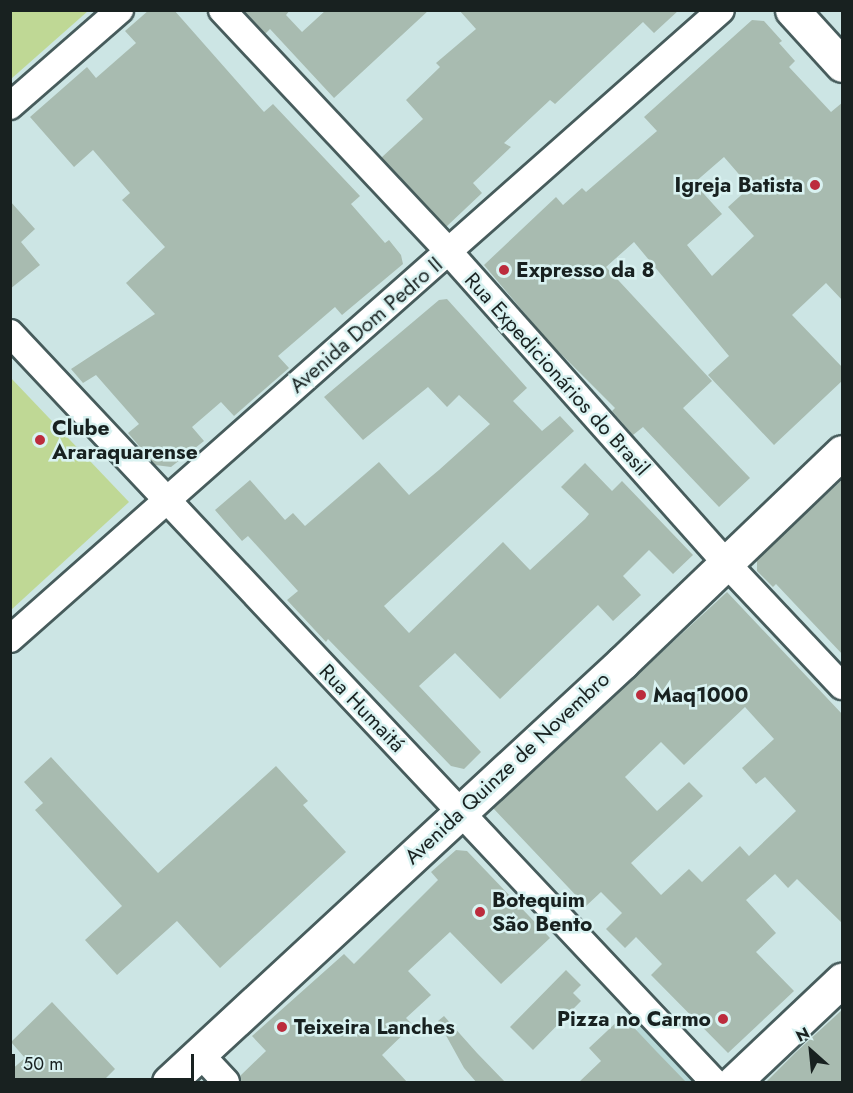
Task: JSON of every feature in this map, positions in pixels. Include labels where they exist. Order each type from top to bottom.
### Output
[{"type":"street","points":[[10,105],[120,10]]},
{"type":"street","name":"Rua Expedicionários do Brasil","points":[[222,10],[449,252],[726,563],[843,686]]},
{"type":"street","name":"Avenida Dom Pedro II","points":[[10,639],[721,10]]},
{"type":"street","points":[[792,10],[843,65]]},
{"type":"street","name":"Rua Humaitá","points":[[10,333],[166,503],[460,810],[714,1083]]},
{"type":"street","name":"Avenida Quinze de Novembro","points":[[169,1083],[843,452]]},
{"type":"street","points":[[734,1083],[843,980]]},
{"type":"street","points":[[200,1054],[226,1083]]},
{"type":"shaded area","points":[[646,1021],[705,1082],[581,1082]]},
{"type":"green space","points":[[11,10],[88,10],[88,11],[11,79]]},
{"type":"green space","name":"Clube Araraquarense","points":[[10,377],[129,502],[11,610],[10,610]]},
{"type":"building","points":[[149,10],[174,10],[264,112],[273,104],[360,196],[351,204],[385,243],[389,240],[401,255],[403,264],[342,315],[335,307],[278,356],[289,368],[234,416],[221,402],[192,427],[204,441],[171,467],[155,465],[128,433],[139,424],[96,375],[83,383],[71,369],[155,314],[126,283],[165,247],[122,200],[130,193],[93,150],[74,167],[30,117],[87,67],[96,78],[136,43],[125,31]]},
{"type":"building","points":[[243,10],[290,10],[286,15],[302,32],[326,10],[429,10],[334,98],[270,29],[265,34]]},
{"type":"building","points":[[459,10],[679,10],[654,33],[643,22],[555,104],[550,100],[504,143],[511,147],[473,183],[482,193],[446,227],[381,158],[423,119],[406,100],[440,67],[436,63],[476,29]]},
{"type":"building","points":[[752,20],[764,21],[782,41],[779,43],[795,61],[789,67],[831,112],[843,102],[843,301],[826,283],[792,315],[843,368],[843,380],[774,445],[708,375],[729,356],[634,242],[606,267],[712,381],[683,408],[750,478],[719,507],[643,427],[633,435],[612,411],[615,408],[548,341],[484,265],[556,197],[563,205],[582,188],[586,192],[657,131],[644,117]],"holes":[[[724,157],[750,187],[728,207],[754,236],[712,276],[687,245],[722,214],[694,183]]]},
{"type":"building","points":[[10,201],[35,229],[21,242],[40,265],[10,289]]},
{"type":"building","points":[[447,299],[527,388],[513,401],[542,431],[560,416],[574,431],[384,606],[409,633],[503,542],[530,570],[585,519],[589,514],[561,487],[585,463],[612,491],[622,481],[693,555],[673,574],[649,550],[623,576],[641,595],[613,621],[598,605],[500,699],[455,653],[419,686],[481,752],[464,769],[451,766],[328,639],[326,642],[287,600],[298,591],[248,536],[242,541],[215,510],[250,480],[285,520],[293,513],[305,526],[379,462],[409,495],[490,424],[459,395],[447,407],[428,387],[363,440],[324,397],[439,300]]},
{"type":"building","points":[[843,479],[843,655],[776,584],[773,587],[757,571],[757,559]]},
{"type":"building","points":[[727,592],[843,715],[843,924],[797,879],[788,888],[775,874],[746,900],[776,933],[756,952],[794,991],[728,1053],[651,975],[662,964],[636,937],[625,948],[606,929],[622,913],[601,892],[586,906],[493,808]],"holes":[[[745,707],[774,739],[742,768],[756,784],[765,777],[796,811],[749,856],[740,846],[702,882],[689,869],[661,895],[631,863],[703,796],[689,782],[657,811],[625,777],[661,742],[684,765]]]},
{"type":"building","points":[[51,757],[158,873],[276,766],[308,801],[303,805],[346,852],[220,968],[177,921],[117,975],[85,940],[122,906],[35,810],[43,803],[24,782]]},
{"type":"building","points":[[456,850],[467,851],[550,938],[501,984],[450,932],[408,971],[431,995],[406,1018],[413,1025],[382,1055],[408,1083],[241,1083],[240,1076],[266,1051],[252,1036],[344,954],[354,964],[438,880],[431,872]]},
{"type":"building","points":[[566,970],[581,985],[573,993],[581,1001],[533,1050],[510,1027]]},
{"type":"building","points":[[52,1002],[115,1069],[101,1083],[10,1083],[10,1071],[25,1058],[11,1042]]},
{"type":"building","points":[[843,1009],[843,1083],[765,1083],[795,1053]]},
{"type":"building","points":[[444,1016],[506,1083],[477,1083],[464,1068],[438,1021]]},
{"type":"building","points":[[623,1016],[687,1083],[578,1083],[601,1061],[589,1048]]},
{"type":"place","name":"Igreja Batista","points":[[815,185]]},
{"type":"place","name":"Expresso da 8","points":[[504,270]]},
{"type":"place","name":"Clube Araraquarense","points":[[40,440]]},
{"type":"place","name":"Maq1000","points":[[641,695]]},
{"type":"place","name":"Botequim São Bento","points":[[480,912]]},
{"type":"place","name":"Pizza no Carmo","points":[[723,1019]]},
{"type":"place","name":"Teixeira Lanches","points":[[282,1027]]}]
